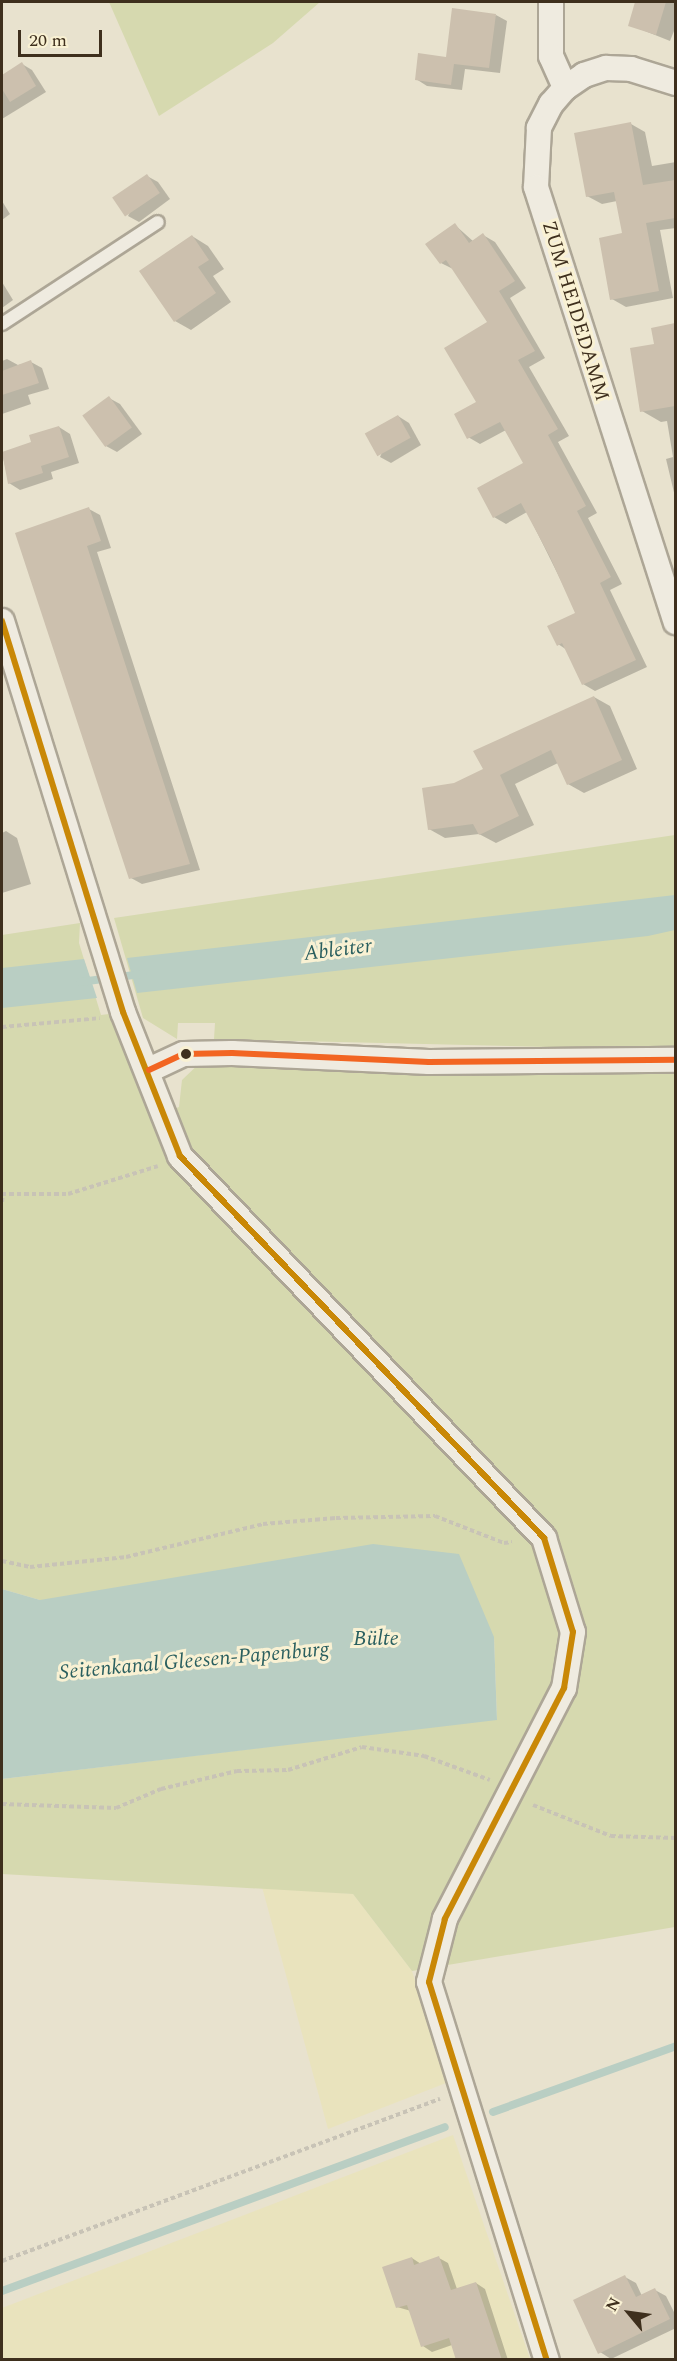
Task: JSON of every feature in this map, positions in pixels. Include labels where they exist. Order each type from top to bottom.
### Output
[{"type":"street","points":[[551,2],[552,56],[566,88]]},
{"type":"street","name":"ZUM HEIDEDAMM","points":[[675,83],[632,69],[606,68],[584,75],[566,88],[550,104],[539,128],[536,187],[675,622]]},
{"type":"street","points":[[2,621],[128,1020],[180,1156],[544,1538],[573,1632],[564,1688],[445,1919],[429,1982],[547,2360]]},
{"type":"street","points":[[149,1070],[184,1054],[232,1053],[429,1062],[675,1060]]},
{"type":"lane","points":[[2,324],[158,222]]},
{"type":"path","points":[[2,1027],[89,1018],[128,1020]]},
{"type":"path","points":[[2,1202],[2,1195],[68,1194],[142,1174],[180,1156]]},
{"type":"path","points":[[2,1561],[30,1567],[126,1557],[263,1524],[336,1518],[435,1516],[504,1543],[544,1538]]},
{"type":"path","points":[[2,1804],[116,1808],[161,1788],[237,1771],[288,1770],[362,1747],[424,1756],[510,1790],[541,1810],[611,1836],[675,1838]]},
{"type":"path","points":[[2,2261],[415,2111],[463,2089]]},
{"type":"shaded area","points":[[262,1887],[353,1894],[412,1971],[446,2083],[328,2129]]},
{"type":"shaded area","points":[[453,2135],[530,2359],[2,2360],[2,2308]]},
{"type":"green space","points":[[109,2],[320,2],[273,43],[159,116]]},
{"type":"green space","points":[[675,835],[675,1050],[214,1039],[215,1023],[178,1023],[177,1039],[143,1018],[114,918]]},
{"type":"green space","points":[[80,923],[79,943],[101,1015],[109,1014],[123,1032],[157,1116],[179,1107],[182,1080],[205,1058],[675,1070],[675,1927],[412,1971],[353,1894],[2,1874],[2,1779],[497,1719],[494,1637],[40,1600],[2,1589],[2,935]]},
{"type":"water","points":[[675,895],[675,930],[648,936],[137,993],[127,958]]},
{"type":"water","points":[[84,959],[97,998],[2,1008],[2,968]]},
{"type":"water","name":"Bülte","points":[[373,1544],[459,1554],[494,1637],[497,1720],[2,1779],[2,1589],[40,1600]]},
{"type":"building","points":[[635,2],[666,2],[656,35],[628,26]]},
{"type":"building","points":[[452,8],[496,14],[489,68],[454,64],[451,85],[415,80],[418,53],[446,57]]},
{"type":"building","points":[[22,62],[36,86],[10,102],[2,89],[2,75]]},
{"type":"building","points":[[631,122],[643,185],[675,180],[675,218],[646,223],[659,291],[610,300],[599,238],[622,233],[614,192],[586,197],[574,133]]},
{"type":"building","points":[[147,174],[160,193],[125,217],[112,197]]},
{"type":"building","points":[[455,223],[469,243],[483,233],[515,281],[499,291],[535,351],[518,360],[558,429],[548,435],[586,506],[577,511],[611,577],[600,583],[636,660],[582,685],[562,643],[557,646],[547,626],[575,613],[550,557],[521,503],[493,518],[477,488],[523,463],[500,422],[467,439],[454,414],[476,402],[444,348],[487,322],[446,260],[440,264],[425,244]]},
{"type":"building","points":[[192,235],[209,260],[198,267],[216,293],[174,322],[139,271]]},
{"type":"building","points":[[675,323],[675,406],[640,412],[630,348],[654,344],[651,328]]},
{"type":"building","points":[[31,360],[39,383],[2,395],[2,371]]},
{"type":"building","points":[[109,396],[132,428],[105,447],[82,415]]},
{"type":"building","points":[[398,415],[411,438],[377,456],[365,433]]},
{"type":"building","points":[[59,426],[69,457],[41,466],[43,473],[8,484],[2,452],[31,442],[29,435]]},
{"type":"building","points":[[89,507],[101,541],[87,546],[190,864],[129,879],[15,533]]},
{"type":"building","points":[[594,696],[622,760],[567,785],[551,750],[500,775],[519,816],[479,835],[473,824],[428,830],[422,788],[454,783],[483,769],[473,751]]},
{"type":"building","points":[[439,2256],[451,2290],[476,2282],[502,2360],[456,2360],[449,2338],[421,2347],[407,2305],[396,2308],[382,2267],[412,2257],[414,2265]]},
{"type":"building","points":[[625,2275],[636,2297],[655,2288],[670,2319],[598,2354],[573,2300]]},
{"type":"waterway","name":"Ableiter","points":[[80,982],[142,974]]},
{"type":"waterway","points":[[493,2112],[676,2046]]},
{"type":"waterway","points":[[2,2291],[445,2127]]},
{"type":"transit line","points":[[2,621],[123,1012],[180,1156],[544,1538],[573,1632],[564,1688],[445,1919],[429,1982],[547,2360]]},
{"type":"transit line","name":"20","points":[[149,1070],[184,1054],[232,1053],[429,1062],[676,1060]]},
{"type":"water label","name":"Seitenkanal Gleesen-Papenburg","points":[[194,1661]]}]
